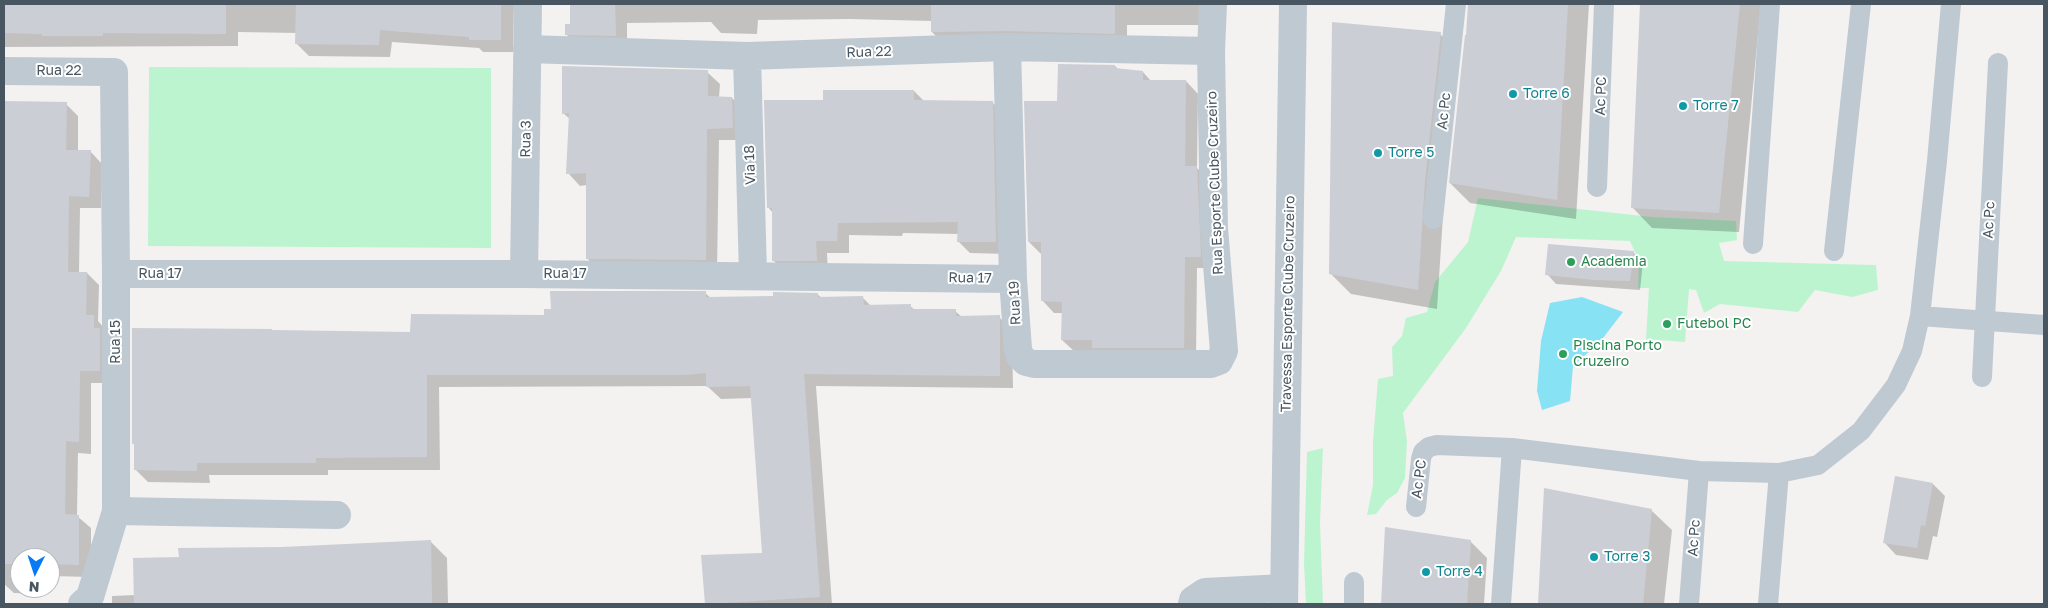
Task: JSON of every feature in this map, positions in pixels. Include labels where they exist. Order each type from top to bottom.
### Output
[{"type":"street","name":"Rua 3","points":[[524,274],[528,4]]},
{"type":"street","name":"Rua Esporte Clube Cruzeiro","points":[[1213,4],[1211,52],[1214,228],[1224,351],[1219,361]]},
{"type":"street","name":"Travessa Esporte Clube Cruzeiro","points":[[1284,596],[1293,4]]},
{"type":"street","name":"Rua 22","points":[[527,49],[747,56],[1007,47],[1211,52]]},
{"type":"street","name":"Rua 19","points":[[1007,47],[1013,279],[1020,356],[1026,362],[1034,364],[1211,364],[1219,361]]},
{"type":"street","name":"Via 18","points":[[747,56],[753,275]]},
{"type":"street","name":"Rua 22","points":[[4,71],[114,72]]},
{"type":"street","name":"Rua 15","points":[[82,604],[90,597],[116,511],[114,72]]},
{"type":"street","name":"Rua 17","points":[[116,274],[753,275],[1013,279]]},
{"type":"street","points":[[116,511],[337,515]]},
{"type":"street","points":[[1192,604],[1193,600],[1205,592],[1284,596]]},
{"type":"lane","name":"Ac Pc","points":[[1433,219],[1456,4]]},
{"type":"lane","name":"Ac PC","points":[[1597,187],[1604,4]]},
{"type":"lane","points":[[1753,244],[1770,4]]},
{"type":"lane","points":[[1834,251],[1861,4]]},
{"type":"lane","points":[[1501,604],[1512,448],[1699,471],[1779,473],[1818,465],[1861,431],[1896,385],[1912,351],[1920,316],[1938,161],[1950,4]]},
{"type":"lane","name":"Ac Pc","points":[[1982,377],[1998,63]]},
{"type":"lane","points":[[1920,316],[2044,325]]},
{"type":"lane","name":"Ac PC","points":[[1416,507],[1421,459],[1423,452],[1429,446],[1512,448]]},
{"type":"lane","name":"Ac Pc","points":[[1689,604],[1699,471]]},
{"type":"lane","points":[[1768,604],[1779,473]]},
{"type":"lane","points":[[1354,582],[1354,604]]},
{"type":"green space","points":[[149,67],[491,68],[491,248],[148,246]]},
{"type":"green space","points":[[1478,198],[1652,217],[1736,221],[1737,240],[1719,243],[1724,261],[1876,265],[1878,290],[1852,297],[1815,290],[1798,312],[1720,304],[1704,313],[1696,290],[1689,289],[1685,342],[1646,339],[1649,288],[1638,288],[1639,261],[1630,241],[1516,237],[1501,271],[1466,328],[1403,413],[1407,441],[1405,478],[1397,493],[1387,500],[1376,514],[1367,515],[1373,485],[1373,441],[1378,379],[1393,376],[1392,347],[1402,336],[1406,318],[1427,312],[1435,282],[1468,242]]},
{"type":"green space","points":[[1323,448],[1320,523],[1323,604],[1306,604],[1304,563],[1307,452]]},
{"type":"water","name":"Piscina Porto Cruzeiro","points":[[1582,297],[1623,312],[1600,342],[1573,366],[1570,401],[1542,410],[1537,391],[1541,341],[1550,303]]},
{"type":"building","points":[[4,4],[226,4],[226,34],[103,33],[103,36],[42,36],[42,34],[4,33]]},
{"type":"building","points":[[296,4],[501,4],[501,40],[469,40],[469,37],[380,30],[379,45],[295,44]]},
{"type":"building","points":[[570,4],[615,4],[616,36],[565,35],[565,24],[570,24]]},
{"type":"building","points":[[931,4],[1115,4],[1115,34],[1007,31],[931,32]]},
{"type":"building","name":"Torre 6","points":[[1468,4],[1568,4],[1557,200],[1449,183]]},
{"type":"building","name":"Torre 7","points":[[1640,4],[1740,4],[1719,213],[1631,208]]},
{"type":"building","name":"Torre 5","points":[[1332,22],[1441,32],[1425,180],[1418,290],[1329,274]]},
{"type":"building","points":[[1058,64],[1115,65],[1115,68],[1143,71],[1143,80],[1186,80],[1185,166],[1197,166],[1201,257],[1185,257],[1184,348],[1092,348],[1092,340],[1061,340],[1062,302],[1041,301],[1041,242],[1028,242],[1024,101],[1057,101]]},
{"type":"building","points":[[562,66],[708,70],[708,96],[732,97],[733,128],[707,129],[706,260],[586,259],[586,173],[566,174],[569,113],[562,114]]},
{"type":"building","points":[[823,90],[914,90],[914,100],[993,101],[996,242],[957,242],[958,222],[838,223],[837,241],[816,241],[817,261],[772,261],[772,208],[767,208],[764,100],[823,100]]},
{"type":"building","points":[[4,101],[67,102],[66,150],[91,150],[89,197],[69,196],[68,272],[87,272],[86,315],[94,315],[94,328],[100,328],[100,371],[80,371],[79,442],[66,441],[65,514],[79,515],[79,565],[60,564],[60,548],[10,548],[10,564],[4,564]]},
{"type":"building","points":[[1548,244],[1634,251],[1630,281],[1545,275]]},
{"type":"building","points":[[550,291],[706,291],[706,297],[773,296],[773,292],[818,293],[818,297],[863,296],[864,305],[911,304],[911,309],[956,309],[956,316],[1000,315],[1000,376],[804,374],[820,597],[705,604],[701,555],[762,553],[750,386],[706,387],[706,373],[683,375],[427,375],[427,457],[316,458],[316,463],[197,463],[197,471],[134,470],[134,444],[132,444],[132,328],[410,332],[411,314],[544,315],[544,309],[551,309]]},
{"type":"building","points":[[1895,476],[1933,483],[1925,526],[1921,525],[1917,548],[1883,543]]},
{"type":"building","name":"Torre 3","points":[[1544,488],[1652,509],[1643,604],[1538,604]]},
{"type":"building","name":"Torre 4","points":[[1385,527],[1471,540],[1467,604],[1381,604]]},
{"type":"building","points":[[431,540],[432,604],[134,604],[133,558],[179,557],[178,548],[282,547]]},
{"type":"place","name":"Torre 6","points":[[1513,94]]},
{"type":"place","name":"Torre 7","points":[[1683,106]]},
{"type":"place","name":"Torre 5","points":[[1378,153]]},
{"type":"place","name":"Academia","points":[[1571,262]]},
{"type":"place","name":"Futebol PC","points":[[1667,324]]},
{"type":"place","name":"Piscina Porto Cruzeiro","points":[[1563,354]]},
{"type":"place","name":"Torre 3","points":[[1594,557]]},
{"type":"place","name":"Torre 4","points":[[1426,572]]}]
